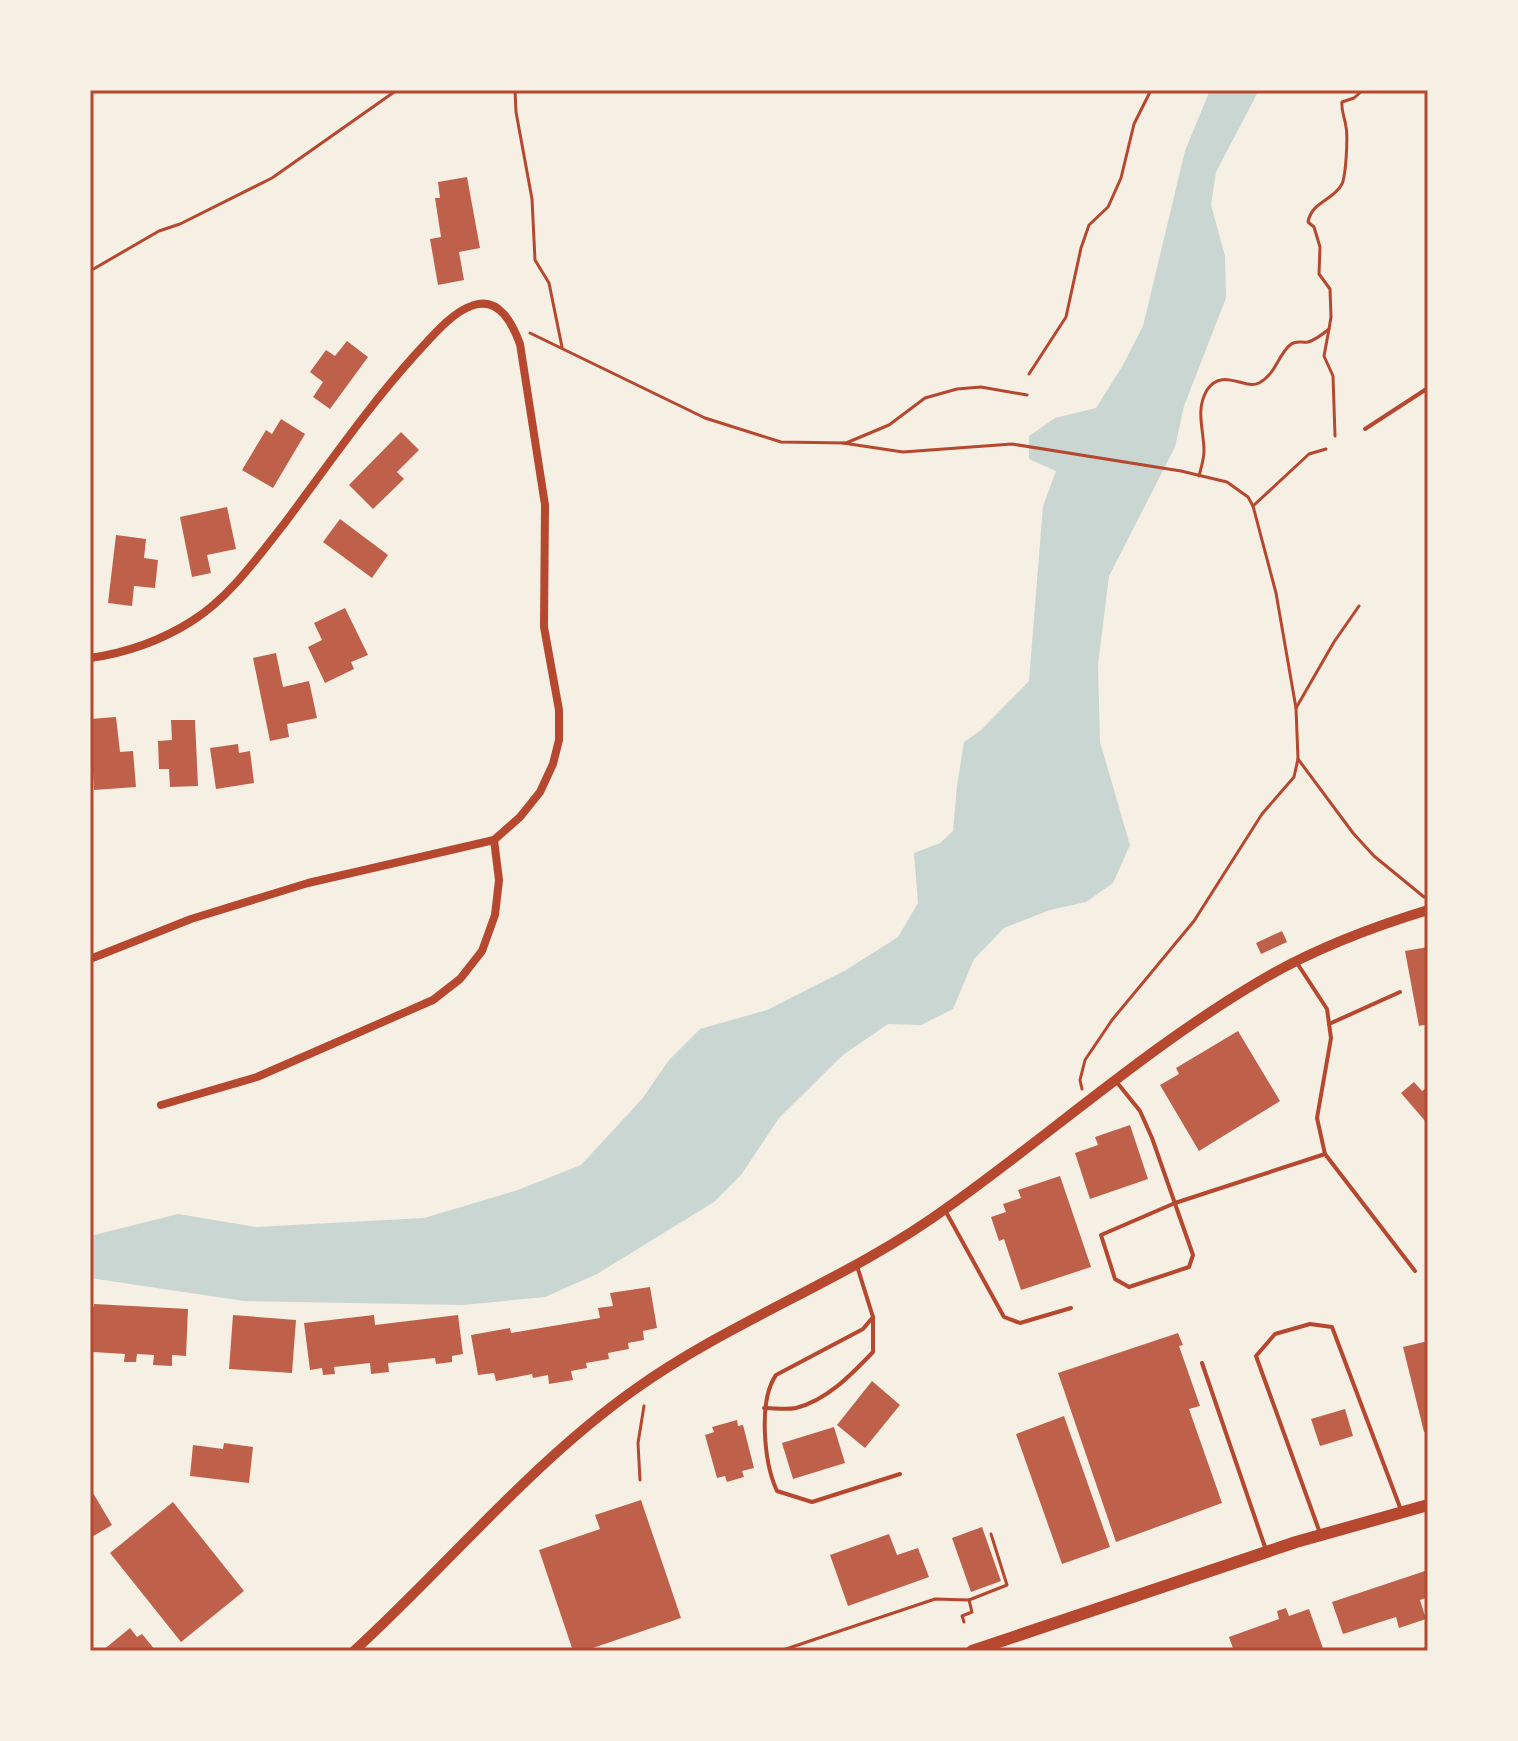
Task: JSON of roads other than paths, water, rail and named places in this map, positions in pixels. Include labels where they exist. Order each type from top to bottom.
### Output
[{"type":"main road","points":[[972,1651],[1267,1552],[1428,1505]]},
{"type":"street","points":[[90,658],[153,642],[193,620],[223,595],[262,552],[401,370],[434,334],[463,310],[482,304],[499,310],[513,324],[520,344],[545,505],[544,627],[559,710],[559,740],[553,764],[540,792],[520,817],[494,840],[308,883],[191,919],[90,959]]},
{"type":"street","points":[[161,1105],[257,1077],[433,1000],[460,979],[482,951],[495,915],[499,880],[494,840]]},
{"type":"street","points":[[354,1651],[408,1602],[512,1494],[597,1418],[682,1358],[856,1265],[945,1210],[1115,1080],[1220,1005],[1297,961],[1350,937],[1428,910]]},
{"type":"lane","points":[[1365,429],[1428,388]]},
{"type":"lane","points":[[1297,961],[1327,1009],[1331,1038],[1317,1118],[1325,1154],[1415,1271]]},
{"type":"lane","points":[[1329,1024],[1400,992]]},
{"type":"lane","points":[[1115,1080],[1140,1111],[1146,1124],[1175,1203],[1193,1255],[1189,1267],[1129,1287],[1115,1279],[1101,1235],[1175,1203],[1325,1154]]},
{"type":"lane","points":[[945,1210],[1004,1317],[1020,1323],[1071,1308]]},
{"type":"lane","points":[[764,1408],[794,1408],[822,1397],[851,1375],[873,1352],[873,1317],[856,1265]]},
{"type":"lane","points":[[873,1317],[863,1329],[776,1375],[768,1387],[764,1408],[771,1478],[777,1491],[812,1502],[900,1474]]},
{"type":"lane","points":[[1321,1535],[1256,1356],[1275,1334],[1310,1324],[1332,1327],[1402,1512]]},
{"type":"lane","points":[[1202,1363],[1267,1552]]}]
